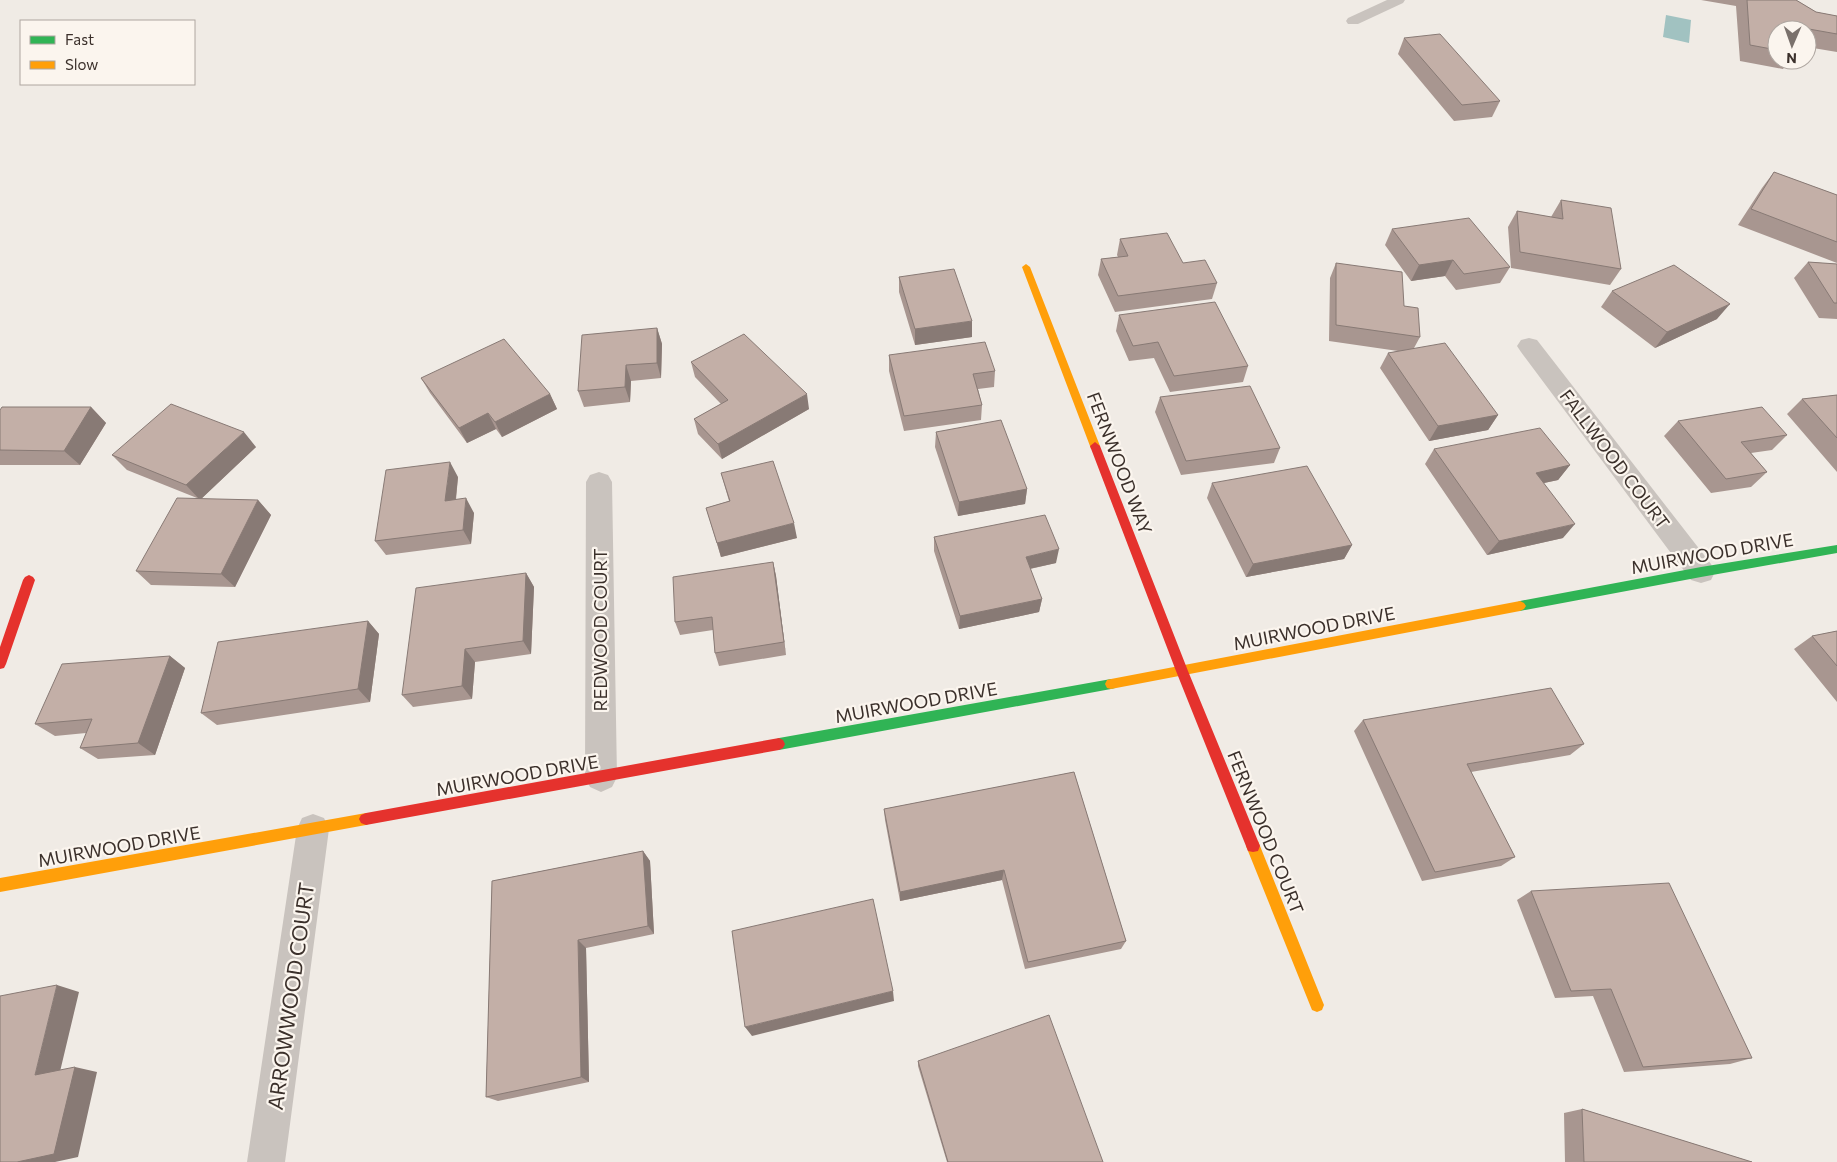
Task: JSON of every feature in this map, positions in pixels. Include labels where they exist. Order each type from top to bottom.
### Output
[{"type":"street","name":"FERNWOOD WAY","points":[[1026,267],[1182,671]]},
{"type":"street","name":"FALLWOOD COURT","points":[[1529,346],[1701,572]]},
{"type":"street","name":"REDWOOD COURT","points":[[599,482],[601,778]]},
{"type":"street","name":"MUIRWOOD DRIVE","points":[[0,885],[601,778],[1182,671],[1701,572],[1837,549]]},
{"type":"street","points":[[0,664],[29,580]]},
{"type":"street","name":"FERNWOOD COURT","points":[[1182,671],[1317,1005]]},
{"type":"street","name":"ARROWWOOD COURT","points":[[266,1162],[313,829]]},
{"type":"lane","points":[[1353,21],[1398,0]]},
{"type":"water","points":[[1666,15],[1691,20],[1689,43],[1663,37]]},
{"type":"building","points":[[1747,0],[1796,0],[1816,12],[1837,16],[1837,34],[1817,30],[1817,20],[1767,20],[1767,48],[1750,45]]},
{"type":"building","points":[[1440,34],[1500,101],[1462,105],[1404,38]]},
{"type":"building","points":[[1774,172],[1837,195],[1837,242],[1751,209]]},
{"type":"building","points":[[1561,200],[1611,208],[1621,269],[1520,252],[1517,211],[1563,219]]},
{"type":"building","points":[[1469,218],[1510,267],[1464,274],[1453,260],[1419,265],[1392,229]]},
{"type":"building","points":[[1167,233],[1183,263],[1205,260],[1217,283],[1118,296],[1101,259],[1128,256],[1120,239]]},
{"type":"building","points":[[1808,262],[1837,264],[1837,303],[1834,303]]},
{"type":"building","points":[[1336,263],[1402,272],[1404,306],[1418,308],[1420,337],[1336,325]]},
{"type":"building","points":[[1674,265],[1730,304],[1667,332],[1612,291]]},
{"type":"building","points":[[954,269],[972,321],[915,329],[899,277]]},
{"type":"building","points":[[1215,302],[1248,366],[1174,376],[1158,342],[1133,346],[1119,315]]},
{"type":"building","points":[[657,328],[657,363],[626,365],[625,387],[578,391],[582,335]]},
{"type":"building","points":[[744,334],[807,394],[718,444],[694,419],[728,400],[691,362]]},
{"type":"building","points":[[504,339],[550,394],[495,422],[488,413],[459,428],[421,378]]},
{"type":"building","points":[[985,342],[995,371],[973,374],[982,405],[904,416],[889,355]]},
{"type":"building","points":[[1445,343],[1498,415],[1438,426],[1388,353]]},
{"type":"building","points":[[1250,386],[1280,448],[1186,461],[1160,397]]},
{"type":"building","points":[[1837,395],[1837,438],[1802,399]]},
{"type":"building","points":[[171,404],[244,432],[186,485],[112,455]]},
{"type":"building","points":[[2,407],[91,407],[64,451],[0,450],[0,410]]},
{"type":"building","points":[[1762,407],[1787,435],[1741,442],[1767,472],[1726,479],[1678,421]]},
{"type":"building","points":[[1001,420],[1027,489],[959,502],[936,432]]},
{"type":"building","points":[[1540,428],[1570,465],[1536,473],[1575,524],[1499,541],[1434,449]]},
{"type":"building","points":[[773,461],[794,523],[717,543],[706,508],[730,501],[721,473]]},
{"type":"building","points":[[450,462],[445,501],[466,498],[463,530],[375,541],[386,470]]},
{"type":"building","points":[[1307,466],[1352,545],[1253,564],[1212,483]]},
{"type":"building","points":[[177,498],[258,500],[221,574],[136,571]]},
{"type":"building","points":[[1045,515],[1059,549],[1026,557],[1042,599],[960,616],[934,537]]},
{"type":"building","points":[[773,562],[784,642],[715,653],[712,617],[675,622],[673,577]]},
{"type":"building","points":[[526,573],[523,641],[465,649],[462,686],[402,695],[416,588]]},
{"type":"building","points":[[368,621],[358,689],[201,713],[218,642]]},
{"type":"building","points":[[1837,631],[1837,666],[1812,636]]},
{"type":"building","points":[[170,656],[138,743],[80,748],[92,719],[35,724],[62,664]]},
{"type":"building","points":[[1551,688],[1584,744],[1467,764],[1515,857],[1435,872],[1363,720]]},
{"type":"building","points":[[1074,772],[1126,941],[1028,962],[1004,870],[900,892],[884,809]]},
{"type":"building","points":[[643,851],[648,926],[578,940],[581,1077],[486,1097],[492,881]]},
{"type":"building","points":[[1669,883],[1752,1058],[1643,1067],[1611,989],[1571,991],[1531,891]]},
{"type":"building","points":[[873,899],[893,991],[745,1027],[732,931]]},
{"type":"building","points":[[57,985],[35,1075],[75,1067],[54,1154],[17,1162],[0,1162],[0,996]]},
{"type":"building","points":[[1049,1015],[1103,1162],[948,1162],[918,1061]]},
{"type":"building","points":[[1582,1109],[1752,1162],[1584,1162]]},
{"type":"traffic: fast","points":[[1520,606],[1837,549]]},
{"type":"traffic: fast","points":[[779,744],[1111,684]]},
{"type":"traffic: slow","points":[[1026,267],[1095,446]]},
{"type":"traffic: slow","points":[[1111,684],[1520,606]]},
{"type":"traffic: slow","points":[[0,885],[366,819]]},
{"type":"traffic: slow","points":[[1253,846],[1317,1005]]},
{"type":"traffic: jam","points":[[1095,446],[1182,671],[1253,846]]},
{"type":"traffic: jam","points":[[0,664],[29,580]]},
{"type":"traffic: jam","points":[[366,819],[779,744]]}]
